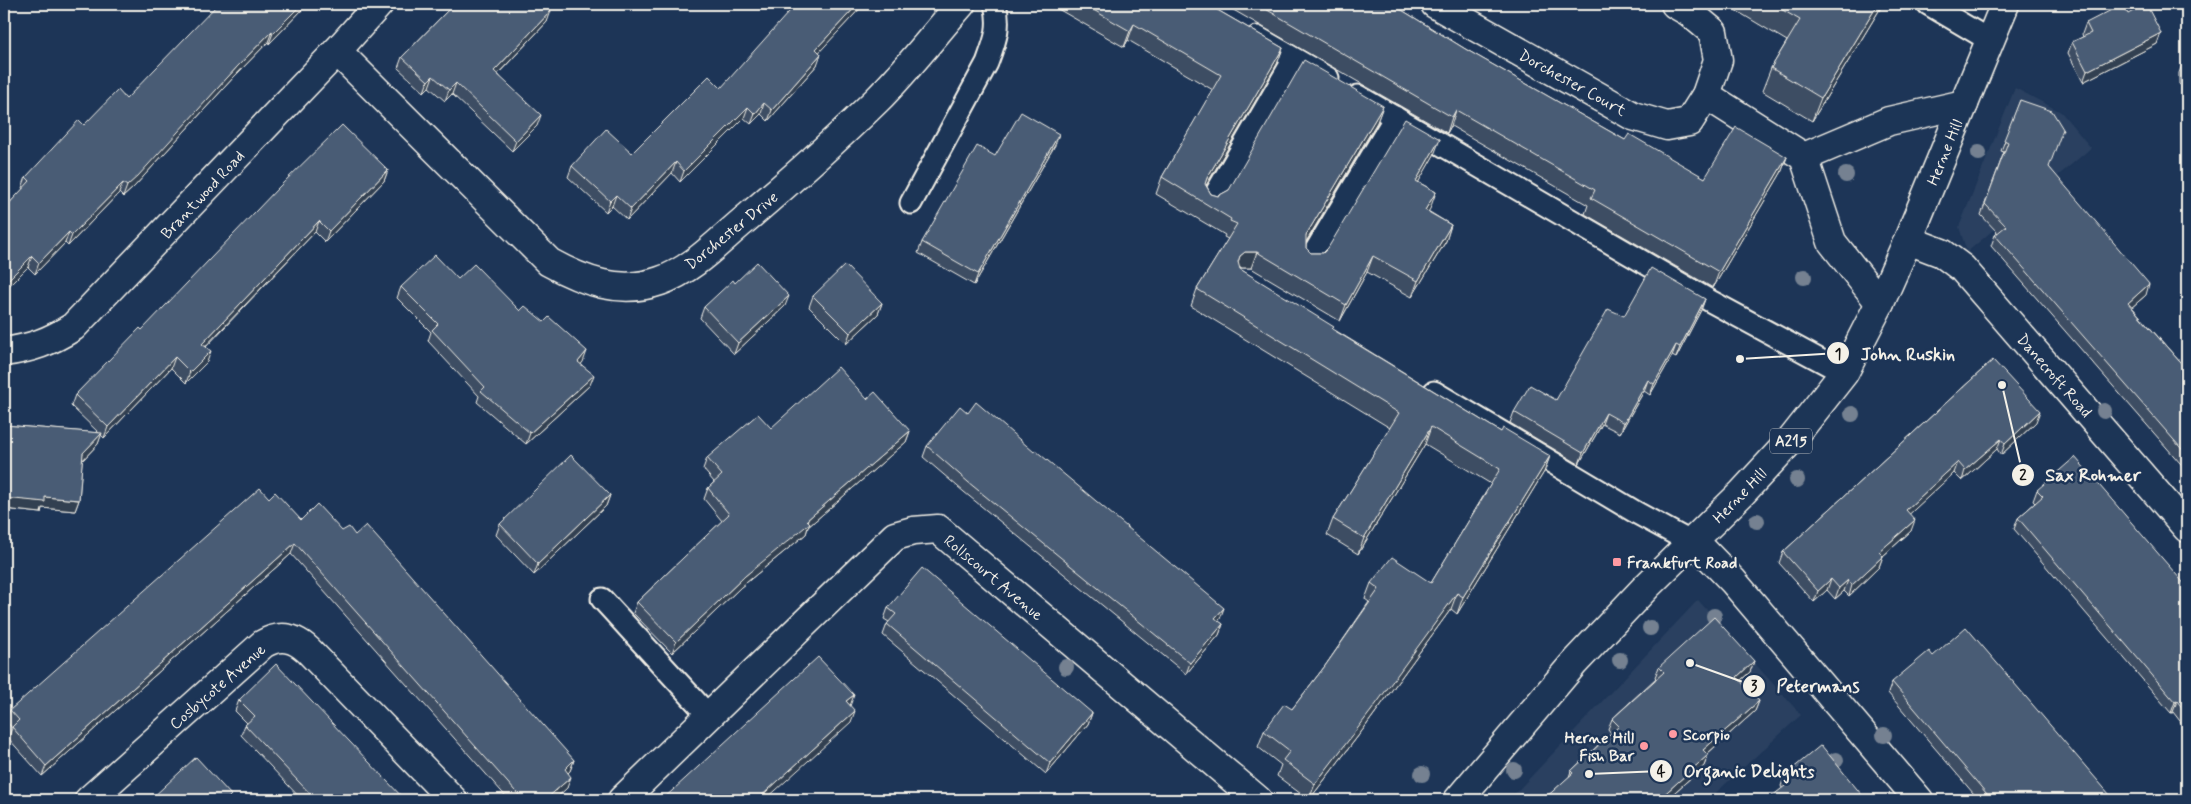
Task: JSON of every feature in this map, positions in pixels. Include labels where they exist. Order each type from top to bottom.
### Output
[{"type":"street","name":"Brantwood Road","points":[[4,352],[27,349],[52,340],[73,327],[337,51],[379,4]]},
{"type":"street","name":"Dorchester Drive","points":[[337,51],[548,262],[575,277],[602,284],[630,288],[660,281],[688,267],[799,174],[878,99],[962,4]]},
{"type":"street","name":"Dorchester Court","points":[[1435,4],[1633,116],[1667,126],[1689,122],[1706,95],[1718,60],[1713,32],[1689,12],[1675,4]]},
{"type":"street","name":"Herne Hill","points":[[1458,800],[1581,656],[1647,586],[1742,493],[1792,440],[1844,373],[1880,303],[1908,240],[2005,4]]},
{"type":"street","points":[[1706,95],[1804,157],[1832,242],[1880,303]]},
{"type":"street","points":[[1804,157],[1889,121],[1964,104]]},
{"type":"street","name":"Danecroft Road","points":[[1908,240],[1942,253],[1962,268],[2187,528]]},
{"type":"street","name":"Rollscourt Avenue","points":[[622,800],[896,536],[913,531],[938,529],[1258,800]]},
{"type":"street","points":[[1692,543],[1703,550],[1733,581],[1919,800]]},
{"type":"street","name":"Cosbycote Avenue","points":[[89,800],[263,644],[273,638],[287,638],[298,642],[308,650],[453,800]]},
{"type":"lane","points":[[911,203],[986,62],[996,38],[998,20],[995,4]]},
{"type":"lane","points":[[1928,4],[1990,40]]},
{"type":"lane","points":[[1242,29],[1712,302],[1844,373]]},
{"type":"lane","points":[[1212,200],[1294,59]]},
{"type":"lane","points":[[1311,258],[1395,118]]},
{"type":"lane","points":[[1414,380],[1637,513],[1692,543]]},
{"type":"lane","points":[[602,599],[709,716]]},
{"type":"shaded area","points":[[2015,88],[2061,112],[2091,148],[1967,252],[1959,227]]},
{"type":"shaded area","points":[[1698,600],[1801,715],[1708,800],[1509,800]]},
{"type":"building","points":[[218,4],[302,4],[237,67],[138,176],[127,186],[123,183],[72,235],[69,232],[39,263],[32,256],[4,284],[4,209],[30,181],[26,177],[79,120],[84,125],[118,90],[126,99]]},
{"type":"building","points":[[454,4],[550,4],[547,7],[551,11],[494,71],[541,115],[516,141],[456,83],[449,90],[433,76],[428,81],[402,57]]},
{"type":"building","points":[[796,4],[858,4],[816,49],[821,54],[772,110],[764,103],[755,114],[748,107],[684,171],[676,162],[631,209],[616,195],[610,201],[572,166],[606,129],[632,153],[709,76],[721,88]]},
{"type":"building","points":[[1083,4],[1207,4],[1283,48],[1207,178],[1205,184],[1211,194],[1218,196],[1229,190],[1304,60],[1383,106],[1306,235],[1306,248],[1311,253],[1323,253],[1328,248],[1405,119],[1440,139],[1416,181],[1436,192],[1425,210],[1451,225],[1418,281],[1373,256],[1346,305],[1257,252],[1245,252],[1240,256],[1238,262],[1240,269],[1334,327],[1332,329],[1501,432],[1503,428],[1550,456],[1463,597],[1457,593],[1315,784],[1283,760],[1290,751],[1264,731],[1284,704],[1292,709],[1325,666],[1379,589],[1371,583],[1392,557],[1431,583],[1500,469],[1431,427],[1364,538],[1333,519],[1399,413],[1197,289],[1237,224],[1162,177],[1221,75],[1134,24],[1130,31]]},
{"type":"building","points":[[1257,4],[1392,4],[1467,50],[1625,140],[1629,134],[1705,178],[1736,127],[1787,157],[1719,272],[1591,198],[1595,190],[1456,110],[1452,117]]},
{"type":"building","points":[[1772,4],[1878,4],[1821,98],[1771,68],[1800,20]]},
{"type":"building","points":[[2123,4],[2128,14],[2146,4],[2161,33],[2087,71],[2072,42],[2091,33],[2086,23]]},
{"type":"building","points":[[2187,57],[2187,77],[2183,73],[2183,62]]},
{"type":"building","points":[[2020,100],[2052,111],[2063,129],[2049,167],[2149,284],[2128,303],[2187,370],[2187,455],[1995,235],[2006,226],[1985,204],[2008,142],[2004,140]]},
{"type":"building","points":[[1021,112],[1059,134],[978,274],[922,242],[977,146],[995,156]]},
{"type":"building","points":[[342,125],[388,170],[329,231],[319,221],[202,344],[211,351],[190,372],[175,357],[108,427],[75,395],[140,328],[142,330],[278,188]]},
{"type":"building","points":[[435,255],[458,279],[474,264],[520,311],[525,306],[544,322],[549,317],[587,351],[578,362],[594,375],[530,433],[481,391],[485,387],[432,330],[438,324],[401,287]]},
{"type":"building","points":[[757,262],[789,296],[738,343],[704,307],[733,280],[735,283]]},
{"type":"building","points":[[845,265],[882,303],[850,333],[813,296]]},
{"type":"building","points":[[1651,268],[1705,299],[1680,347],[1676,345],[1654,384],[1648,380],[1624,423],[1606,413],[1583,453],[1514,412],[1530,385],[1556,400],[1608,309],[1624,316]]},
{"type":"building","points":[[1993,360],[2040,411],[2005,444],[2001,439],[1965,470],[1958,462],[1906,510],[1915,520],[1879,552],[1883,556],[1852,585],[1848,580],[1839,588],[1831,579],[1818,591],[1783,552]]},
{"type":"building","points":[[838,367],[867,399],[875,392],[910,431],[807,520],[810,523],[745,576],[676,642],[637,602],[729,514],[708,488],[722,475],[707,458],[758,414],[771,428]]},
{"type":"building","points":[[976,402],[1224,608],[1215,618],[1223,624],[1190,663],[968,482],[927,446],[960,406],[968,413]]},
{"type":"building","points":[[4,425],[102,433],[83,453],[79,500],[45,497],[45,502],[4,498]]},
{"type":"building","points":[[571,455],[610,495],[538,564],[500,524]]},
{"type":"building","points":[[2075,457],[2187,587],[2187,714],[2018,518],[2043,496],[2037,490]]},
{"type":"building","points":[[260,488],[269,498],[275,492],[301,520],[317,504],[342,531],[349,527],[355,535],[366,525],[574,760],[565,769],[571,777],[545,800],[523,800],[295,543],[46,766],[12,727],[19,720],[10,710]]},
{"type":"building","points":[[922,568],[1092,713],[1050,763],[887,624],[896,614],[888,608]]},
{"type":"building","points":[[1714,617],[1754,661],[1737,677],[1759,701],[1703,750],[1708,755],[1658,800],[1543,800],[1573,773],[1571,771],[1619,726],[1612,719],[1664,672],[1659,667]]},
{"type":"building","points":[[1966,627],[2110,795],[2108,797],[2110,800],[1992,800],[1892,682],[1929,651],[1933,656]]},
{"type":"building","points":[[818,657],[854,695],[846,701],[855,711],[757,800],[662,800]]},
{"type":"building","points":[[276,664],[405,800],[316,800],[245,725],[255,716],[239,700]]},
{"type":"building","points":[[1821,745],[1866,800],[1767,800],[1790,782],[1785,775]]},
{"type":"building","points":[[196,757],[231,795],[226,800],[150,800]]},
{"type":"place","name":"John Ruskin","points":[[1740,359]]},
{"type":"place","name":"Sax Rohmer","points":[[2002,385]]},
{"type":"place","name":"Frankfurt Road","points":[[1617,562]]},
{"type":"place","name":"Petermans","points":[[1690,663]]},
{"type":"place","name":"Scorpio","points":[[1673,734]]},
{"type":"place","name":"Herne Hill Fish Bar","points":[[1644,746]]},
{"type":"place","name":"Organic Delights","points":[[1589,774]]}]
